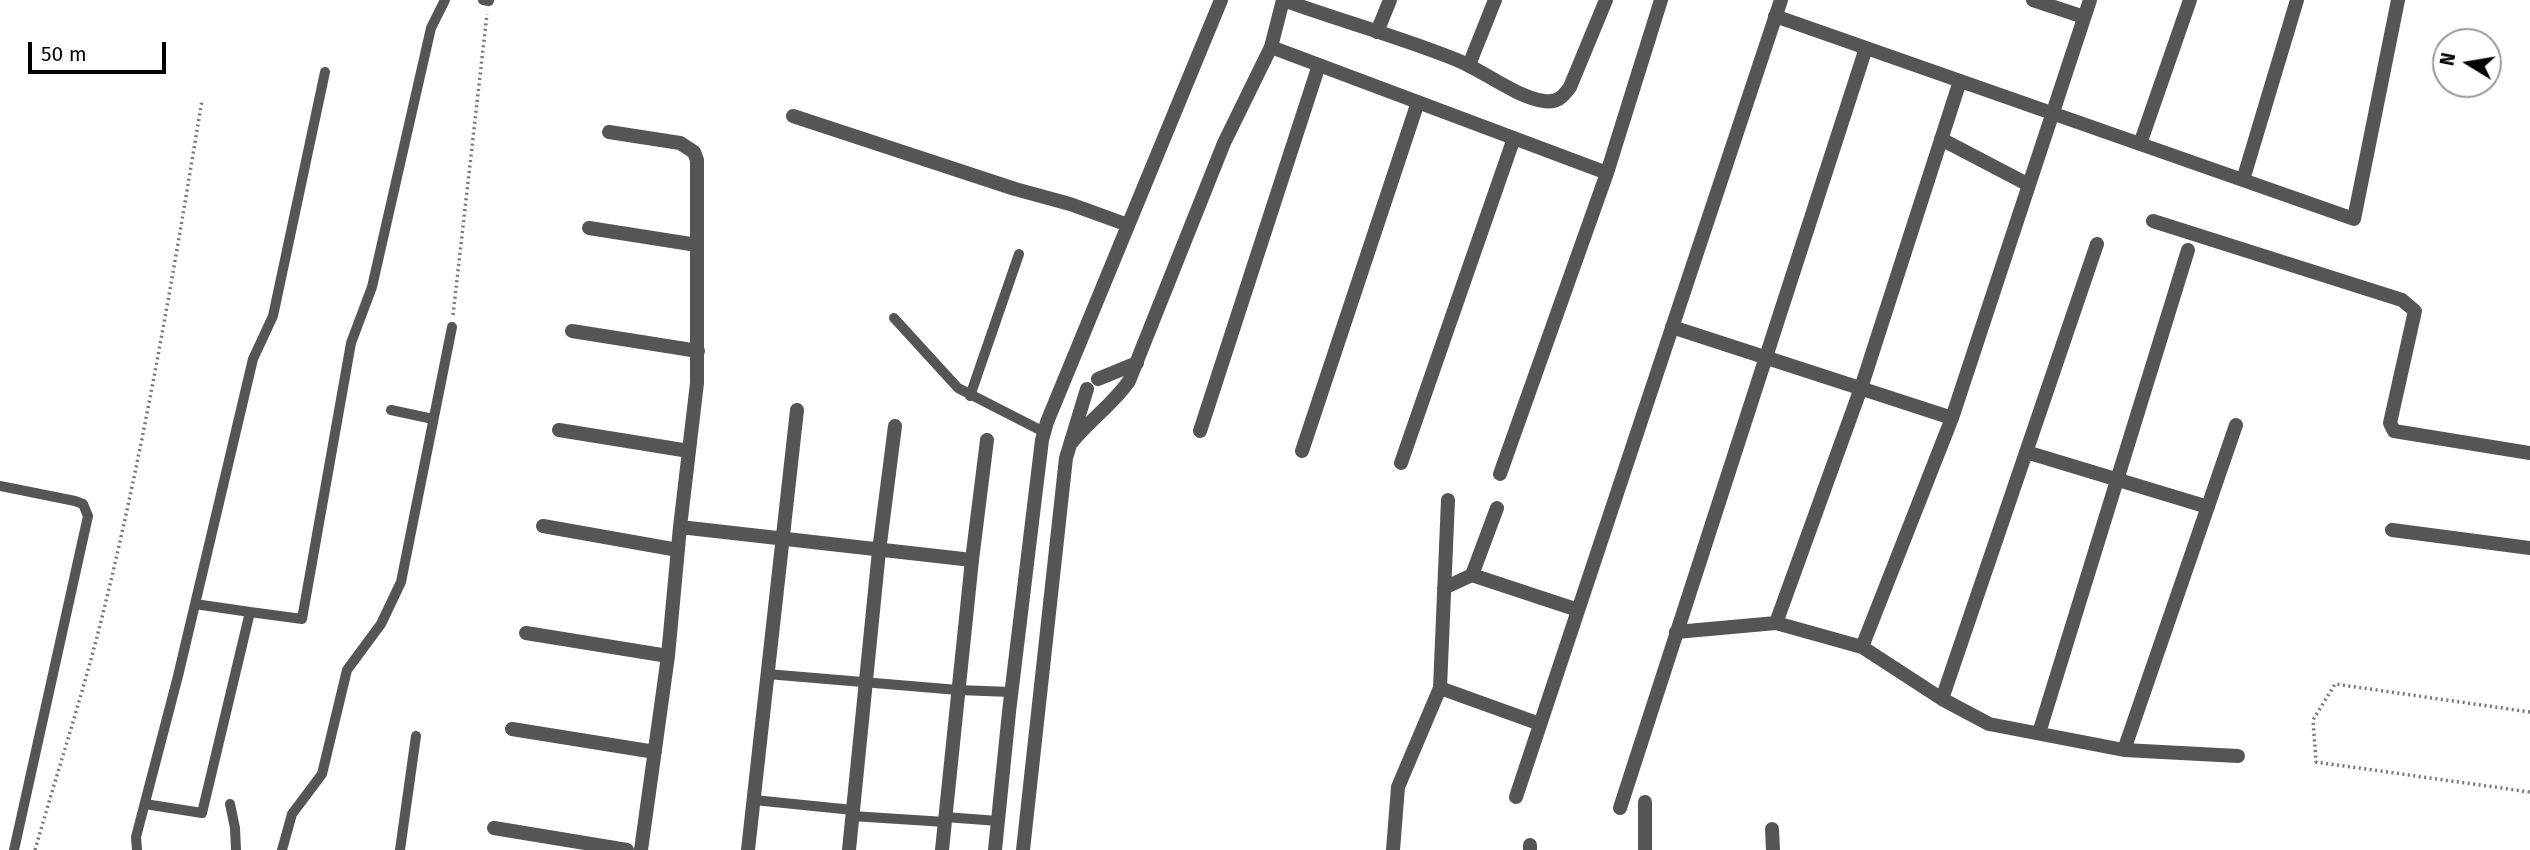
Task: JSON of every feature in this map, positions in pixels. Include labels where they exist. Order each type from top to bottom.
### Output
[{"type":"street","points":[[1072,442],[1084,427],[1115,401],[1129,381],[1224,143],[1271,47],[1283,0],[1425,47],[1469,65],[1532,98],[1552,102],[1563,98],[1570,87],[1606,0]]},
{"type":"street","points":[[1377,32],[1390,0]]},
{"type":"street","points":[[1469,65],[1496,0]]},
{"type":"street","points":[[1500,474],[1607,173],[1661,0]]},
{"type":"street","points":[[1516,797],[1781,0]]},
{"type":"street","points":[[2033,0],[2084,17]]},
{"type":"street","points":[[1863,647],[1951,418],[2090,0]]},
{"type":"street","points":[[2140,144],[2190,0]]},
{"type":"street","points":[[2243,180],[2297,0]]},
{"type":"street","points":[[1775,16],[2354,219],[2398,0]]},
{"type":"street","points":[[995,850],[1011,692],[1044,432],[1217,1]]},
{"type":"street","points":[[1271,47],[1607,173]]},
{"type":"street","points":[[1620,808],[1866,48]]},
{"type":"street","points":[[1200,431],[1319,65]]},
{"type":"street","points":[[1776,623],[1861,388],[1960,81]]},
{"type":"street","points":[[1302,451],[1418,102]]},
{"type":"street","points":[[793,116],[1128,225]]},
{"type":"street","points":[[609,132],[680,143],[694,152],[696,160],[697,383],[668,656],[641,850]]},
{"type":"street","points":[[1401,463],[1514,138]]},
{"type":"street","points":[[1941,139],[2029,185]]},
{"type":"street","points":[[2153,221],[2402,300],[2415,311],[2393,404],[2390,424],[2395,431],[2529,449]]},
{"type":"street","points":[[589,228],[697,245]]},
{"type":"street","points":[[1942,699],[2096,244]]},
{"type":"street","points":[[2039,733],[2188,250]]},
{"type":"street","points":[[1672,327],[1951,418]]},
{"type":"street","points":[[572,331],[698,351]]},
{"type":"street","points":[[1098,379],[1136,363]]},
{"type":"street","points":[[1023,850],[1066,458],[1087,389]]},
{"type":"street","points":[[748,850],[797,410]]},
{"type":"street","points":[[2124,750],[2236,425]]},
{"type":"street","points":[[849,850],[879,551],[895,426]]},
{"type":"street","points":[[559,430],[689,451]]},
{"type":"street","points":[[942,850],[987,440]]},
{"type":"street","points":[[2026,452],[2208,507]]},
{"type":"street","points":[[1393,850],[1398,787],[1440,688],[1448,500]]},
{"type":"street","points":[[1472,575],[1497,508]]},
{"type":"street","points":[[543,526],[678,550]]},
{"type":"street","points":[[680,527],[972,560]]},
{"type":"street","points":[[2392,530],[2530,548]]},
{"type":"street","points":[[1444,588],[1472,575],[1578,610]]},
{"type":"street","points":[[1676,632],[1776,623],[1863,647],[1942,699],[1989,724],[2124,750],[2238,756]]},
{"type":"street","points":[[526,633],[668,656]]},
{"type":"street","points":[[1440,688],[1540,724]]},
{"type":"street","points":[[512,729],[655,752]]},
{"type":"street","points":[[1645,802],[1645,850]]},
{"type":"street","points":[[494,828],[627,850]]},
{"type":"street","points":[[1772,829],[1773,850]]},
{"type":"lane","points":[[195,604],[302,619],[351,344],[372,287],[431,28],[445,0]]},
{"type":"lane","points":[[137,850],[136,837],[253,359],[273,316],[325,72]]},
{"type":"lane","points":[[970,396],[1019,254]]},
{"type":"lane","points":[[894,318],[958,388],[1044,432]]},
{"type":"lane","points":[[282,850],[292,814],[323,774],[347,670],[381,624],[401,582],[452,327]]},
{"type":"lane","points":[[391,410],[433,419]]},
{"type":"lane","points":[[0,486],[75,501],[83,504],[88,516],[15,850]]},
{"type":"lane","points":[[145,804],[202,813],[250,612]]},
{"type":"lane","points":[[767,674],[1011,692]]},
{"type":"lane","points":[[400,850],[416,736]]},
{"type":"lane","points":[[754,800],[853,813],[998,821]]},
{"type":"lane","points":[[230,804],[236,850]]},
{"type":"path","points":[[452,327],[486,1]]},
{"type":"path","points":[[35,850],[104,608],[138,464],[159,359],[202,100]]},
{"type":"path","points":[[2530,712],[2335,684],[2313,720],[2316,762],[2530,792]]}]
